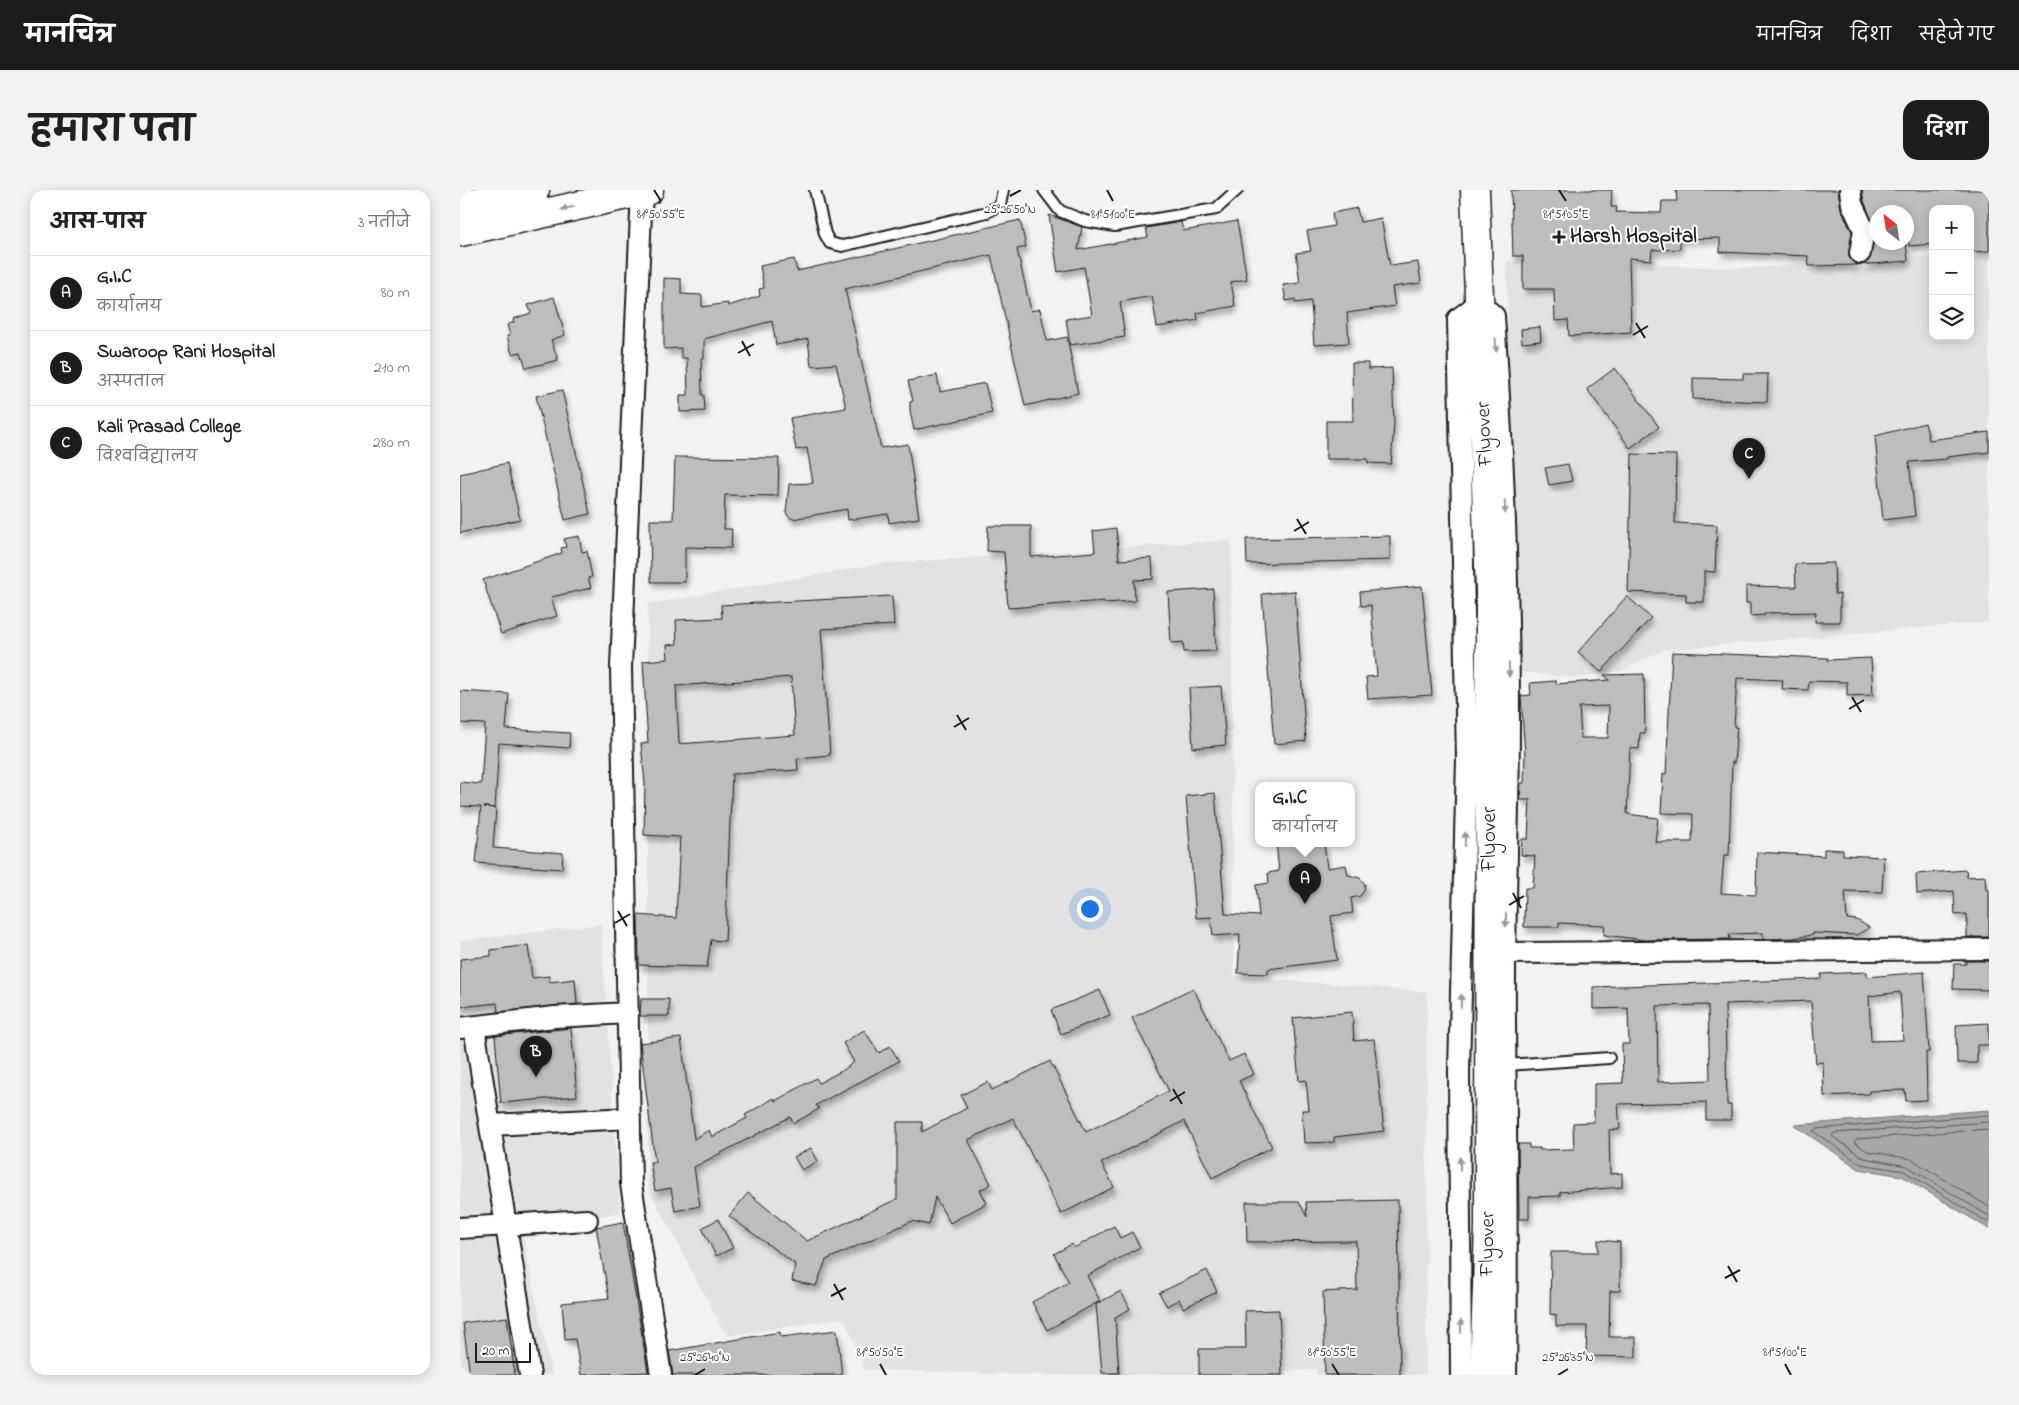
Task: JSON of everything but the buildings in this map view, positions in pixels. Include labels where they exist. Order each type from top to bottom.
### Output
[{"type":"main road","points":[[460,205],[535,190]]},
{"type":"main road","name":"Flyover","points":[[1475,190],[1490,591],[1489,1216],[1484,1375]]},
{"type":"main road","points":[[460,232],[644,191]]},
{"type":"street","points":[[1850,190],[1852,204],[1864,230],[1860,253]]},
{"type":"street","points":[[644,191],[621,667],[631,1184],[661,1375]]},
{"type":"street","points":[[1461,1375],[1459,1071],[1467,759],[1458,319],[1480,314],[1494,316],[1503,459],[1509,716],[1505,953],[1508,1250],[1506,1375]]},
{"type":"street","points":[[1505,953],[1989,949]]},
{"type":"street","points":[[530,1375],[490,1125],[467,1027],[555,1017],[628,1013]]},
{"type":"street","points":[[490,1125],[630,1118]]},
{"type":"street","points":[[460,1228],[587,1220]]},
{"type":"lane","points":[[815,190],[825,234],[830,243],[842,246],[987,212],[1000,205],[1004,190]]},
{"type":"lane","points":[[1044,190],[1060,210],[1085,221],[1115,226],[1216,209],[1237,190]]},
{"type":"lane","points":[[1506,1065],[1608,1058]]},
{"type":"shaded area","points":[[1860,253],[1929,256],[1929,340],[1974,340],[1974,257],[1989,257],[1989,622],[1664,650],[1621,671],[1577,678],[1511,671],[1507,261],[1749,268],[1777,267]]},
{"type":"shaded area","points":[[1231,540],[1234,976],[1427,992],[1426,1375],[1317,1375],[1316,1369],[1231,1375],[1037,1375],[865,1370],[844,1318],[726,1336],[648,1187],[648,604],[878,564]]},
{"type":"shaded area","points":[[601,924],[620,1212],[522,1233],[552,1375],[460,1375],[460,941]]},
{"type":"water","points":[[1989,1110],[1989,1229],[1902,1176],[1859,1169],[1794,1125]]},
{"type":"place","name":"Harsh Hospital","points":[[1559,237]]},
{"type":"place","name":"Kali Prasad College","points":[[1749,479]]},
{"type":"place","name":"G.I.C","points":[[1305,904]]},
{"type":"place","name":"Swaroop Rani Hospital","points":[[536,1077]]}]
